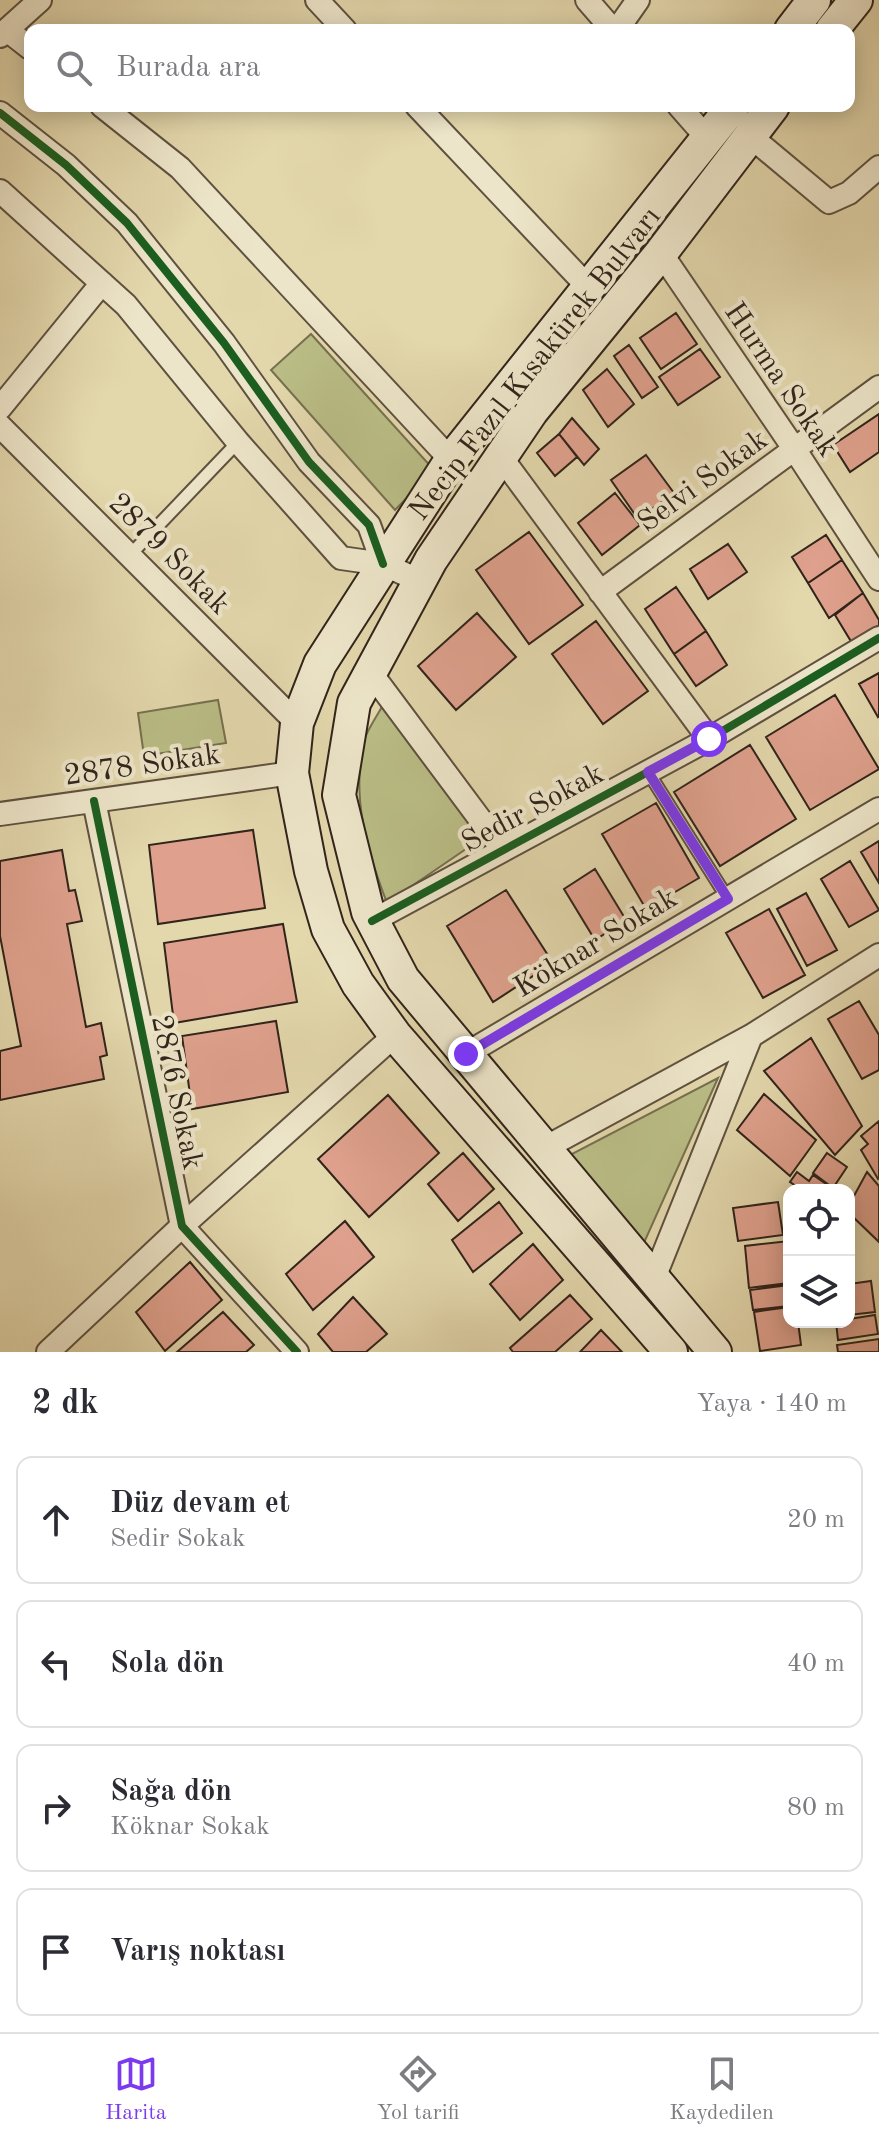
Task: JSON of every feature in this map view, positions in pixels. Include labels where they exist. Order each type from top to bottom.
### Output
[{"type":"main road","points":[[796,24],[814,0]]},
{"type":"main road","points":[[837,24],[856,0]]},
{"type":"main road","name":"Necip Fazıl Kısakürek Bulvarı","points":[[671,1352],[395,1035],[358,984],[328,929],[311,871],[292,773],[297,723],[320,664],[451,460],[728,112]]},
{"type":"main road","name":"Necip Fazıl Kısakürek Bulvarı","points":[[715,1352],[403,979],[368,912],[339,795],[354,703],[420,581],[532,411],[661,253],[768,112]]},
{"type":"street","points":[[24,45],[4,33],[40,0]]},
{"type":"street","points":[[317,0],[339,24]]},
{"type":"street","points":[[587,0],[609,24]]},
{"type":"street","points":[[620,24],[638,0]]},
{"type":"street","points":[[110,112],[180,168],[451,460]]},
{"type":"street","points":[[423,112],[590,289]]},
{"type":"street","points":[[684,112],[708,139]]},
{"type":"street","points":[[0,113],[66,165],[127,223],[224,343],[309,462],[369,525],[383,564]]},
{"type":"street","points":[[750,136],[829,202],[849,193],[879,167]]},
{"type":"street","points":[[0,191],[126,305],[238,442],[341,558],[383,564],[420,581]]},
{"type":"street","name":"Hurma Sokak","points":[[661,253],[879,579]]},
{"type":"street","points":[[0,408],[102,283]]},
{"type":"street","name":"Selvi Sokak","points":[[600,592],[879,387]]},
{"type":"street","name":"2879 Sokak","points":[[0,426],[297,723]]},
{"type":"street","points":[[501,457],[709,739]]},
{"type":"street","name":"Sedir Sokak","points":[[372,921],[709,739],[879,638]]},
{"type":"street","points":[[371,673],[503,850]]},
{"type":"street","name":"2878 Sokak","points":[[0,814],[292,773]]},
{"type":"street","name":"2876 Sokak","points":[[94,801],[182,1226]]},
{"type":"street","name":"Köknar Sokak","points":[[466,1054],[879,809]]},
{"type":"street","points":[[543,1149],[751,1036],[876,962]]},
{"type":"street","points":[[48,1352],[182,1226],[395,1035]]},
{"type":"street","points":[[654,1278],[751,1036]]},
{"type":"street","points":[[182,1226],[297,1352]]},
{"type":"lane","points":[[130,555],[238,442]]},
{"type":"lane","points":[[648,772],[728,899]]},
{"type":"green space","points":[[311,334],[434,470],[395,510],[271,370]]},
{"type":"green space","points":[[218,700],[226,743],[144,756],[138,713]]},
{"type":"green space","points":[[383,705],[482,838],[387,903],[367,843],[359,780],[365,738]]},
{"type":"green space","points":[[718,1078],[643,1245],[568,1156]]},
{"type":"building","points":[[676,313],[697,344],[661,369],[640,338]]},
{"type":"building","points":[[629,345],[658,387],[642,398],[614,356]]},
{"type":"building","points":[[700,349],[720,377],[678,405],[659,377]]},
{"type":"building","points":[[607,369],[634,404],[608,427],[583,390]]},
{"type":"building","points":[[879,414],[879,452],[850,472],[833,445]]},
{"type":"building","points":[[572,418],[599,449],[584,465],[559,434]]},
{"type":"building","points":[[559,434],[577,457],[555,476],[537,453]]},
{"type":"building","points":[[646,455],[674,493],[638,519],[611,480]]},
{"type":"building","points":[[615,493],[640,525],[602,555],[578,523]]},
{"type":"building","points":[[529,532],[583,605],[529,644],[476,570]]},
{"type":"building","points":[[826,535],[842,560],[808,583],[792,557]]},
{"type":"building","points":[[728,544],[747,572],[708,599],[690,569]]},
{"type":"building","points":[[842,560],[863,593],[829,618],[808,583]]},
{"type":"building","points":[[676,587],[706,631],[674,654],[645,609]]},
{"type":"building","points":[[863,593],[879,625],[852,643],[835,615]]},
{"type":"building","points":[[477,613],[516,657],[456,710],[418,666]]},
{"type":"building","points":[[596,621],[648,691],[603,724],[552,654]]},
{"type":"building","points":[[706,631],[727,665],[696,686],[674,654]]},
{"type":"building","points":[[879,673],[879,716],[878,717],[859,684]]},
{"type":"building","points":[[835,695],[879,769],[810,810],[766,737]]},
{"type":"building","points":[[750,745],[796,819],[720,866],[674,792]]},
{"type":"building","points":[[656,803],[699,878],[646,909],[602,834]]},
{"type":"building","points":[[253,830],[265,908],[158,924],[149,845]]},
{"type":"building","points":[[879,841],[879,883],[861,852]]},
{"type":"building","points":[[62,850],[69,891],[75,890],[82,921],[67,924],[86,1027],[101,1023],[107,1055],[100,1057],[104,1079],[0,1100],[0,1051],[21,1046],[0,936],[0,861]]},
{"type":"building","points":[[850,861],[879,910],[849,927],[821,879]]},
{"type":"building","points":[[595,869],[626,920],[595,940],[564,889]]},
{"type":"building","points":[[506,890],[553,963],[493,1002],[447,926]]},
{"type":"building","points":[[806,893],[837,950],[807,966],[777,909]]},
{"type":"building","points":[[769,909],[805,975],[763,998],[726,933]]},
{"type":"building","points":[[283,924],[297,1002],[174,1023],[164,943]]},
{"type":"building","points":[[859,1001],[879,1035],[879,1070],[862,1079],[828,1019]]},
{"type":"building","points":[[276,1021],[288,1092],[192,1109],[182,1036]]},
{"type":"building","points":[[811,1038],[862,1126],[835,1155],[764,1071]]},
{"type":"building","points":[[764,1094],[816,1140],[790,1176],[737,1130]]},
{"type":"building","points":[[388,1095],[439,1153],[369,1217],[318,1159]]},
{"type":"building","points":[[879,1121],[878,1179],[861,1150],[868,1144],[861,1136]]},
{"type":"building","points":[[463,1153],[494,1189],[458,1221],[428,1184]]},
{"type":"building","points":[[827,1153],[847,1167],[836,1184],[828,1184],[813,1173]]},
{"type":"building","points":[[797,1172],[809,1181],[813,1175],[826,1184],[793,1184],[790,1182]]},
{"type":"building","points":[[867,1172],[879,1186],[879,1242],[855,1219],[855,1194]]},
{"type":"building","points":[[499,1202],[522,1233],[473,1272],[452,1240]]},
{"type":"building","points":[[778,1202],[783,1235],[738,1241],[733,1208]]},
{"type":"building","points":[[345,1221],[374,1257],[313,1310],[286,1274]]},
{"type":"building","points":[[783,1242],[783,1284],[749,1288],[745,1246]]},
{"type":"building","points":[[533,1244],[563,1280],[520,1320],[490,1284]]},
{"type":"building","points":[[190,1262],[222,1300],[165,1351],[136,1312]]},
{"type":"building","points":[[871,1281],[875,1312],[855,1314],[855,1283]]},
{"type":"building","points":[[783,1286],[783,1307],[753,1310],[750,1290]]},
{"type":"building","points":[[570,1295],[592,1319],[555,1352],[513,1352],[510,1348]]},
{"type":"building","points":[[353,1297],[387,1334],[366,1352],[333,1352],[318,1334]]},
{"type":"building","points":[[783,1308],[783,1328],[799,1328],[801,1345],[760,1351],[754,1312]]},
{"type":"building","points":[[223,1312],[254,1345],[246,1352],[177,1352]]},
{"type":"building","points":[[875,1315],[878,1334],[838,1340],[837,1328],[855,1328],[855,1318]]},
{"type":"building","points":[[601,1330],[622,1352],[580,1352]]},
{"type":"building","points":[[879,1339],[879,1352],[838,1352],[837,1345]]},
{"type":"cycle path","points":[[0,113],[66,165],[127,223],[224,343],[309,462],[369,525],[383,564]]},
{"type":"cycle path","points":[[372,921],[709,739],[879,638]]},
{"type":"cycle path","points":[[94,801],[182,1226],[297,1352]]},
{"type":"route","points":[[466,1054],[728,899],[648,772],[709,739]]}]
